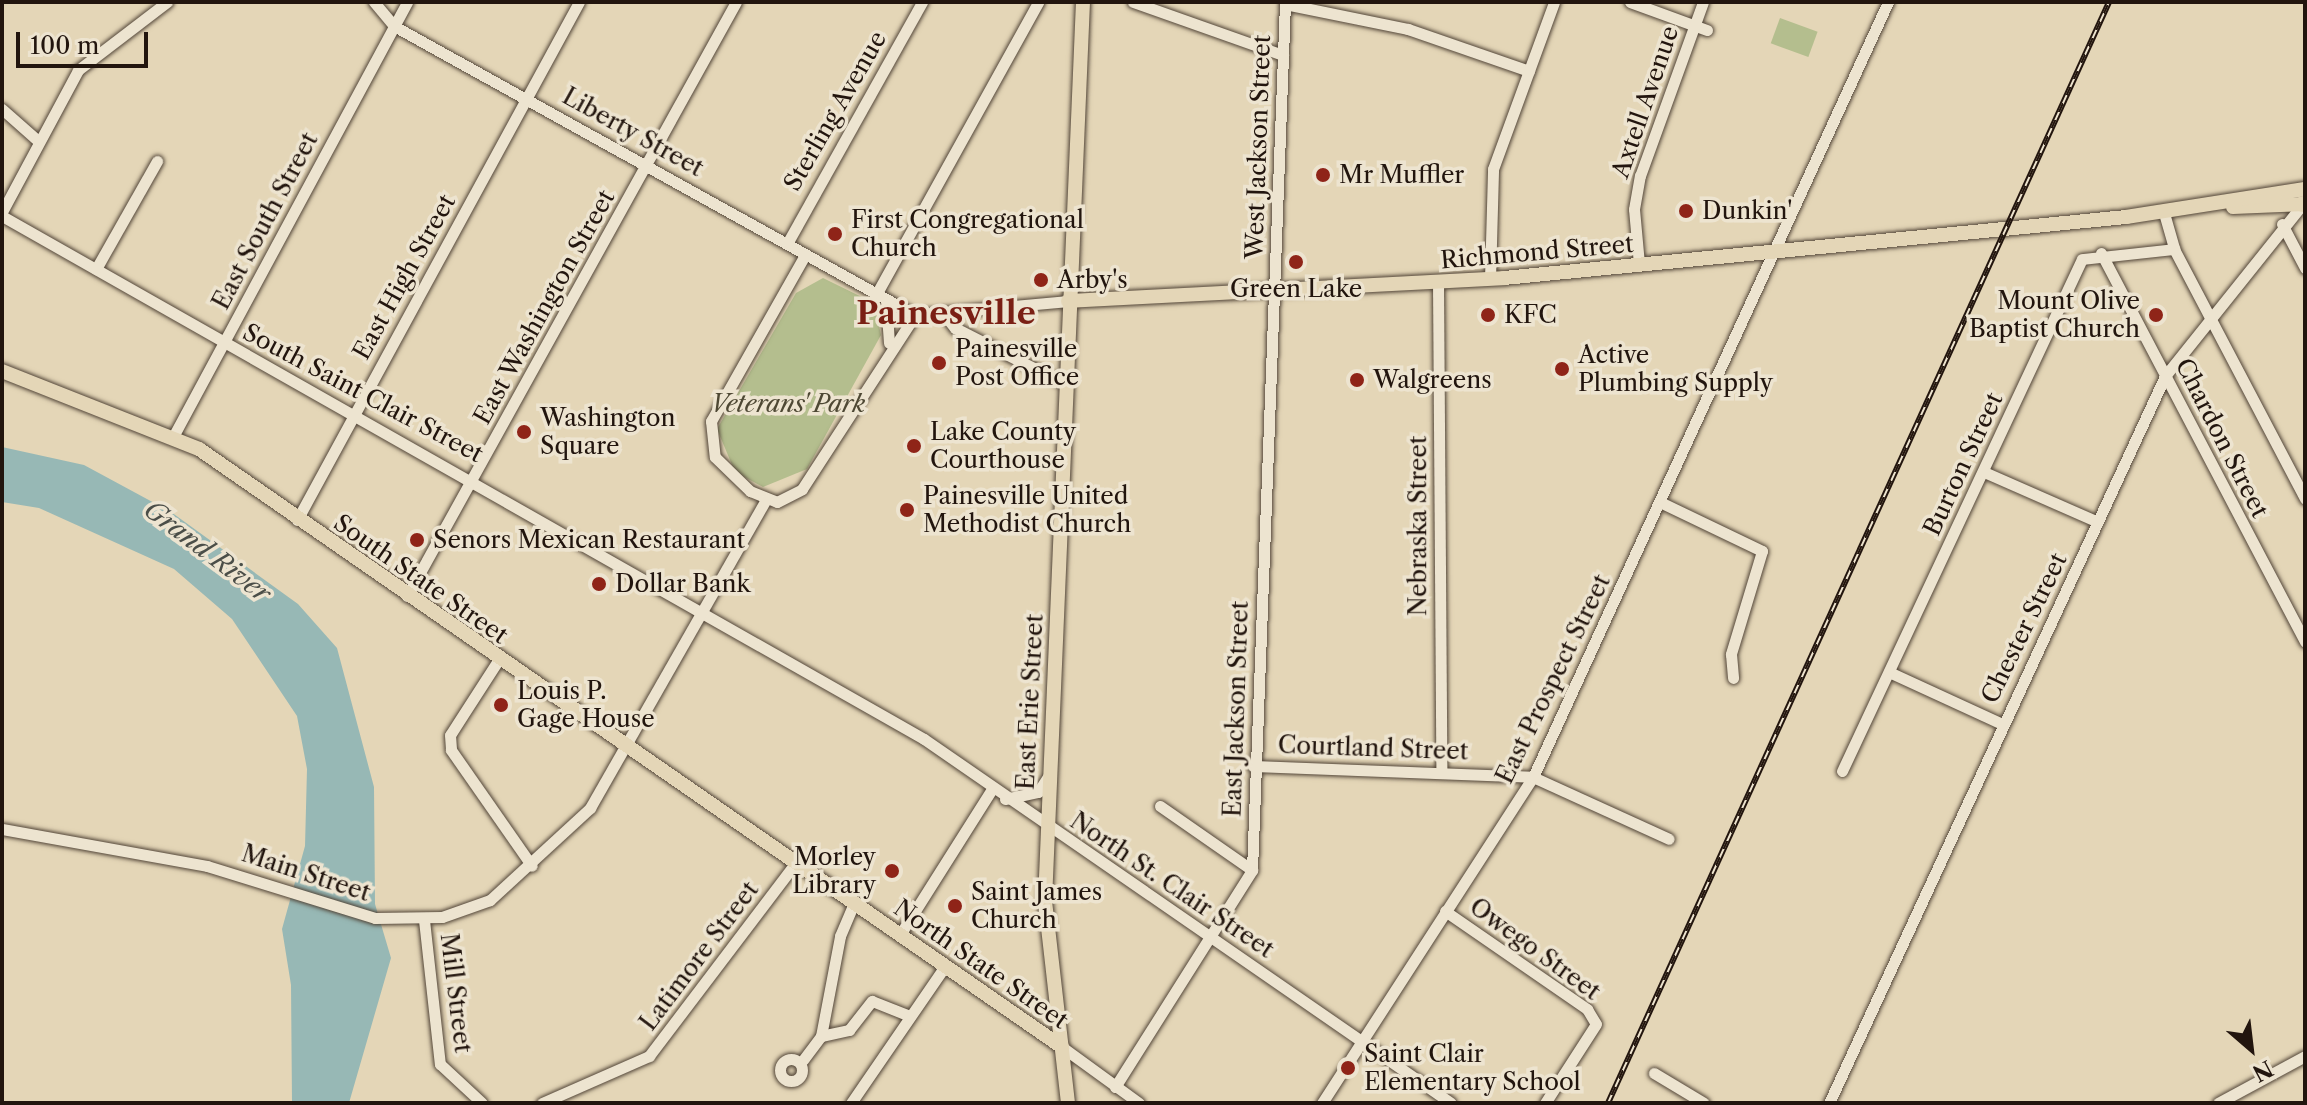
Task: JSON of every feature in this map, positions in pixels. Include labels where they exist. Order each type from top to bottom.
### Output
[{"type":"main road","name":"East Erie Street","points":[[1068,1103],[1046,935],[1047,827],[1083,2]]},
{"type":"main road","name":"Richmond Street","points":[[1068,301],[1275,293],[1490,279],[1775,248],[2305,200]]},
{"type":"main road","name":"South State Street","points":[[2,371],[174,435],[795,864]]},
{"type":"main road","name":"North State Street","points":[[795,864],[901,933],[1062,1047]]},
{"type":"street","points":[[2,214],[37,140],[78,70],[167,2]]},
{"type":"street","name":"Liberty Street","points":[[374,2],[394,26],[882,296]]},
{"type":"street","name":"East South Street","points":[[174,435],[407,2]]},
{"type":"street","name":"East High Street","points":[[297,520],[579,2]]},
{"type":"street","name":"East Washington Street","points":[[407,596],[475,479],[736,2]]},
{"type":"street","name":"Sterling Avenue","points":[[788,242],[922,2]]},
{"type":"street","points":[[888,348],[882,296],[1038,2]]},
{"type":"street","points":[[1133,2],[1283,55]]},
{"type":"street","points":[[1490,279],[1493,169],[1554,2]]},
{"type":"street","points":[[1630,2],[1707,30]]},
{"type":"street","name":"Axtell Avenue","points":[[1639,264],[1634,209],[1640,176],[1703,2]]},
{"type":"street","name":"East Prospect Street","points":[[1322,1103],[1533,777],[1662,503],[1888,2]]},
{"type":"street","points":[[1285,3],[1408,29],[1529,71]]},
{"type":"street","name":"West Jackson Street","points":[[1275,293],[1285,3]]},
{"type":"street","points":[[2,109],[37,140]]},
{"type":"street","points":[[96,269],[157,161]]},
{"type":"street","name":"Chester Street","points":[[1829,1103],[2165,376],[2282,224],[2305,200]]},
{"type":"street","points":[[2164,213],[2174,249],[2305,499]]},
{"type":"street","name":"South Saint Clair Street","points":[[2,214],[224,343],[475,479],[700,612]]},
{"type":"street","points":[[2282,224],[2305,268]]},
{"type":"street","points":[[2101,253],[2174,249]]},
{"type":"street","name":"Chardon Street","points":[[2101,253],[2305,642]]},
{"type":"street","name":"Burton Street","points":[[1842,771],[2082,259],[2101,253]]},
{"type":"street","points":[[805,255],[711,421],[710,445],[728,476],[766,500],[787,500],[802,489],[888,348],[915,315],[882,296]]},
{"type":"street","name":"Nebraska Street","points":[[1438,283],[1441,769]]},
{"type":"street","name":"East Jackson Street","points":[[1252,870],[1253,766],[1275,293]]},
{"type":"street","name":"Richmond Street","points":[[915,315],[1068,301]]},
{"type":"street","points":[[942,312],[955,328],[1067,385]]},
{"type":"street","points":[[2,379],[18,379]]},
{"type":"street","points":[[1984,472],[2098,522]]},
{"type":"street","name":"Main Street","points":[[2,829],[251,878],[335,910],[424,920],[490,900],[532,866],[590,808],[766,500]]},
{"type":"street","points":[[1662,503],[1762,551],[1731,654],[1733,678]]},
{"type":"street","name":"North St. Clair Street","points":[[700,612],[924,739],[1005,799],[1451,1103]]},
{"type":"street","points":[[499,659],[450,735],[451,750],[532,866]]},
{"type":"street","points":[[1889,672],[2002,724]]},
{"type":"street","name":"Courtland Street","points":[[1253,766],[1441,769],[1533,777],[1669,839]]},
{"type":"street","points":[[1005,799],[1038,792],[1049,775]]},
{"type":"street","points":[[901,933],[992,789]]},
{"type":"street","points":[[1115,1087],[1252,870],[1160,806]]},
{"type":"street","name":"Latimore Street","points":[[542,1103],[649,1056],[795,864]]},
{"type":"street","points":[[803,1060],[821,1036],[840,936],[854,903]]},
{"type":"street","name":"Owego Street","points":[[1445,911],[1587,1009],[1596,1024],[1545,1103]]},
{"type":"street","name":"Mill Street","points":[[424,920],[440,1064],[482,1103]]},
{"type":"street","points":[[851,1103],[945,966]]},
{"type":"street","points":[[821,1036],[849,1030],[872,1001],[886,1000],[910,1016]]},
{"type":"street","name":"North State Street","points":[[1062,1047],[1139,1103]]},
{"type":"street","points":[[2218,1103],[2305,1056]]},
{"type":"street","points":[[1654,1073],[1704,1103]]},
{"type":"green space","points":[[1780,18],[1818,32],[1808,57],[1771,43]]},
{"type":"green space","name":"Veterans' Park","points":[[823,278],[874,303],[881,335],[807,469],[763,487],[735,472],[717,429],[796,293]]},
{"type":"water","name":"Grand River","points":[[2,447],[84,465],[171,512],[298,604],[337,648],[374,787],[375,904],[391,958],[349,1103],[292,1103],[291,985],[282,929],[305,846],[307,769],[297,716],[232,619],[174,569],[39,508],[2,502]]},
{"type":"railway","points":[[1608,1103],[2109,2]]},
{"type":"place","name":"Mr Muffler","points":[[1323,175]]},
{"type":"place","name":"Dunkin'","points":[[1686,211]]},
{"type":"place","name":"First Congregational Church","points":[[835,234]]},
{"type":"place","name":"Green Lake","points":[[1296,262]]},
{"type":"place","name":"Arby's","points":[[1041,280]]},
{"type":"place","name":"KFC","points":[[1488,315]]},
{"type":"place","name":"Mount Olive Baptist Church","points":[[2156,315]]},
{"type":"place","name":"Painesville Post Office","points":[[939,363]]},
{"type":"place","name":"Active Plumbing Supply","points":[[1562,369]]},
{"type":"place","name":"Walgreens","points":[[1357,380]]},
{"type":"place","name":"Washington Square","points":[[524,432]]},
{"type":"place","name":"Lake County Courthouse","points":[[914,446]]},
{"type":"place","name":"Painesville United Methodist Church","points":[[907,510]]},
{"type":"place","name":"Senors Mexican Restaurant","points":[[417,540]]},
{"type":"place","name":"Dollar Bank","points":[[599,584]]},
{"type":"place","name":"Louis P. Gage House","points":[[501,705]]},
{"type":"place","name":"Morley Library","points":[[892,871]]},
{"type":"place","name":"Saint James Church","points":[[955,906]]},
{"type":"place","name":"Saint Clair Elementary School","points":[[1348,1068]]},
{"type":"district","name":"Painesville","points":[[946,313]]}]
